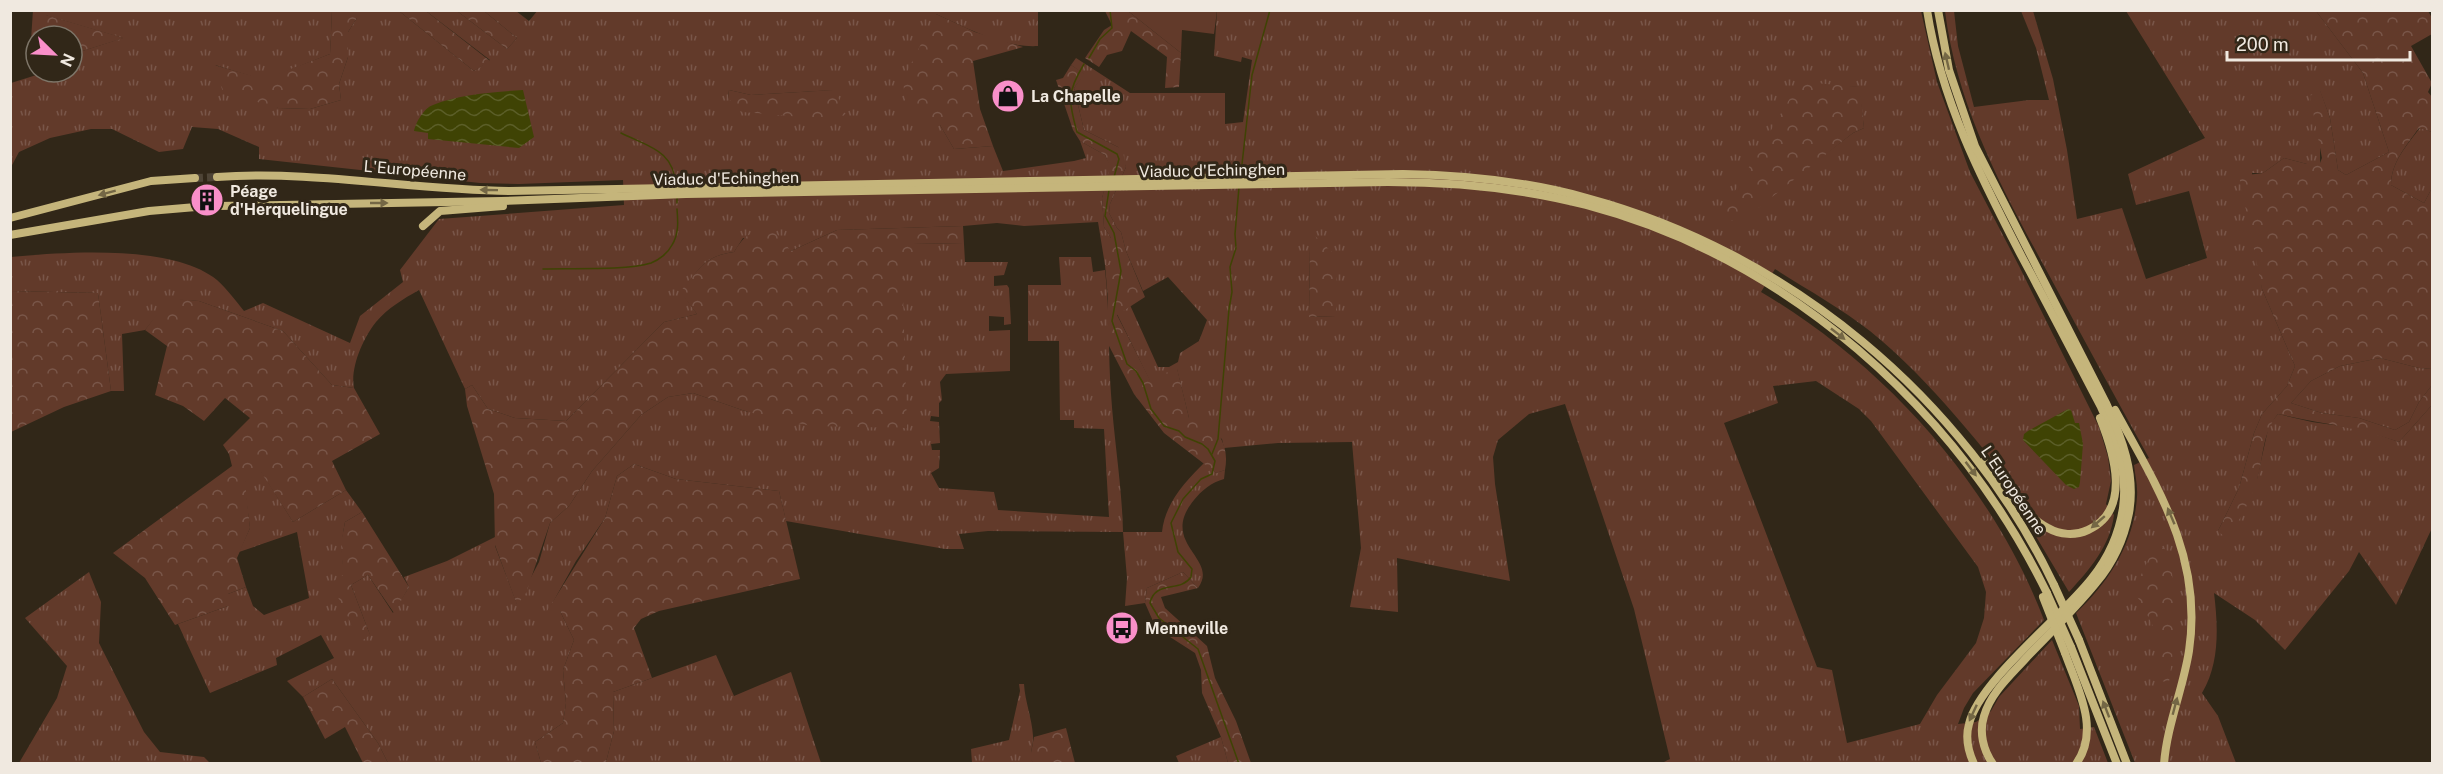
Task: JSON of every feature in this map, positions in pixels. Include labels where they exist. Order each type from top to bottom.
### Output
[{"type":"highway","points":[[1928,10],[1938,64],[1968,148],[1990,196],[2101,407],[2116,442],[2124,480],[2121,521],[2110,550],[2092,578],[2004,672],[1977,705],[1970,718],[1967,732],[1968,747],[1974,764]]},
{"type":"highway","points":[[1938,10],[1949,70],[1969,133],[2123,442],[2130,474],[2129,511],[2119,546],[2101,577],[1991,699],[1984,715],[1982,730],[1984,747],[1993,764]]},
{"type":"highway","name":"Viaduc d'Echinghen","points":[[610,192],[1424,174],[1479,178],[1538,186],[1634,212],[1714,246],[1795,296]]},
{"type":"highway","name":"L'Européenne","points":[[217,177],[300,175],[483,190],[610,192]]},
{"type":"highway","points":[[10,218],[151,181],[195,178]]},
{"type":"highway","name":"Viaduc d'Echinghen","points":[[610,192],[1372,182],[1460,184],[1534,194],[1624,217],[1700,247],[1795,296]]},
{"type":"highway","name":"L'Européenne","points":[[219,206],[501,201],[584,197],[610,192]]},
{"type":"highway","points":[[423,226],[433,215],[448,210],[584,197]]},
{"type":"highway","points":[[10,234],[149,211],[196,207]]},
{"type":"highway","points":[[1795,296],[1838,318],[1877,347],[1943,412],[2031,516],[2053,530],[2070,534],[2086,531],[2104,518],[2113,503],[2116,485],[2115,465],[2106,433],[2066,341]]},
{"type":"highway","name":"L'Européenne","points":[[1795,296],[1891,379],[1946,437],[1986,489],[2045,595],[2068,650]]},
{"type":"highway","name":"L'Européenne","points":[[1795,296],[1836,320],[1878,354],[1912,386],[1946,422],[2002,494],[2033,544],[2054,585],[2079,640],[2127,764]]},
{"type":"highway","points":[[2062,316],[2163,499],[2185,555],[2191,590],[2191,634],[2164,764]]},
{"type":"highway","points":[[2068,650],[2087,723],[2086,743],[2076,764]]},
{"type":"highway","points":[[2068,650],[2116,764]]},
{"type":"green space","points":[[33,10],[46,11],[46,15],[77,24],[32,24]]},
{"type":"green space","points":[[538,10],[1038,11],[1038,46],[1012,44],[999,40],[936,14],[940,125],[954,149],[993,146],[1003,171],[1086,158],[1080,141],[1105,155],[1111,167],[1102,198],[1104,227],[1111,238],[1111,265],[1105,265],[1098,222],[1024,226],[997,223],[837,230],[791,251],[743,238],[734,252],[715,257],[703,265],[681,292],[697,314],[664,322],[566,421],[515,418],[488,409],[472,385],[465,389],[419,290],[391,308],[371,329],[356,363],[354,388],[332,385],[283,331],[199,301],[170,299],[145,330],[122,334],[124,391],[111,391],[98,293],[11,291],[11,257],[60,253],[118,253],[147,256],[198,268],[217,280],[244,311],[263,303],[350,343],[360,316],[403,282],[400,270],[439,219],[624,205],[623,180],[519,184],[480,183],[259,159],[259,147],[218,129],[192,127],[183,149],[159,152],[112,129],[91,129],[50,138],[19,152],[11,167],[11,83],[24,79],[24,84],[84,84],[84,50],[123,38],[84,26],[84,24],[76,24],[45,15],[46,11],[332,11],[330,54],[264,80],[215,65],[278,108],[310,109],[341,100],[339,84],[348,57],[348,32],[357,18],[357,11],[399,11],[474,71],[490,60],[426,11],[457,11],[507,49],[517,38],[484,11],[516,11],[529,21]],"holes":[[[729,90],[751,95],[835,90],[728,98]]]},
{"type":"green space","points":[[332,11],[357,11],[357,18],[348,32],[348,57],[339,84],[341,100],[310,109],[278,108],[223,92],[214,65],[264,79],[330,54]]},
{"type":"green space","points":[[399,11],[426,11],[490,61],[474,71]]},
{"type":"green space","points":[[457,11],[484,11],[517,38],[507,49]]},
{"type":"green space","points":[[1105,11],[1128,11],[1181,53],[1179,87],[1165,88],[1167,57],[1131,31],[1122,51],[1107,55],[1099,67],[1085,58],[1104,30],[1112,25]]},
{"type":"green space","points":[[1128,11],[1217,11],[1214,34],[1182,30],[1181,53]]},
{"type":"green space","points":[[1217,11],[1921,11],[1937,82],[1970,172],[2099,427],[2108,457],[2111,481],[2106,504],[2114,515],[2112,526],[2104,547],[2069,592],[2025,518],[2033,510],[1956,416],[1915,372],[1870,331],[1775,269],[1761,292],[1807,322],[1850,355],[1892,393],[1930,433],[1965,477],[1996,522],[2022,570],[2044,620],[1973,693],[1958,724],[1976,722],[1991,711],[1999,697],[2052,640],[2079,706],[2080,729],[2094,727],[2108,763],[1662,763],[1670,759],[1634,609],[1565,404],[1529,414],[1498,440],[1493,457],[1495,484],[1510,581],[1397,558],[1398,612],[1350,607],[1361,548],[1352,442],[1278,443],[1224,448],[1222,439],[1189,418],[1177,369],[1150,381],[1117,314],[1130,305],[1158,367],[1169,367],[1178,362],[1180,353],[1199,341],[1207,320],[1168,277],[1143,291],[1126,251],[1121,232],[1109,213],[1110,204],[1126,167],[1118,147],[1084,130],[1074,88],[1084,74],[1071,65],[1076,58],[1130,93],[1225,93],[1225,124],[1243,122],[1252,60],[1242,57],[1241,62],[1214,56]],"holes":[[[1833,86],[1859,87],[1864,128],[1853,133],[1794,178]],[[1310,244],[1336,295],[1336,316],[1309,317]],[[1816,381],[1859,409],[1871,421],[1978,567],[1986,592],[1984,618],[1976,643],[1937,695],[1920,724],[1847,743],[1832,670],[1817,667],[1724,423],[1778,403],[1773,386]]]},
{"type":"green space","points":[[1945,11],[1954,11],[1958,46],[1974,107],[2029,100],[2049,100],[2036,48],[2021,11],[2033,11],[2053,79],[2067,150],[2077,219],[2122,208],[2146,279],[2207,258],[2189,191],[2136,205],[2128,174],[2205,138],[2126,11],[2316,11],[2363,73],[2389,152],[2346,175],[2338,170],[2330,118],[2320,91],[2320,164],[2307,164],[2284,158],[2263,173],[2252,173],[2262,289],[2295,366],[2287,386],[2262,414],[2254,433],[2239,488],[2218,531],[2257,479],[2269,425],[2278,414],[2312,422],[2362,429],[2399,442],[2432,405],[2432,528],[2396,605],[2359,552],[2349,571],[2285,650],[2255,620],[2214,593],[2217,631],[2215,657],[2202,693],[2218,716],[2236,763],[2135,763],[2076,613],[2099,588],[2118,561],[2135,514],[2137,485],[2134,465],[2149,458],[2032,243],[1984,148],[1960,81]]},
{"type":"green space","points":[[2316,11],[2428,11],[2432,18],[2432,34],[2411,46],[2432,83],[2428,92],[2432,97],[2432,132],[2419,128],[2396,162],[2391,185],[2424,203],[2432,188],[2432,369],[2380,358],[2340,366],[2311,381],[2291,403],[2322,413],[2359,418],[2395,430],[2409,422],[2419,402],[2432,385],[2432,405],[2399,442],[2354,429],[2278,414],[2266,437],[2257,480],[2251,496],[2227,539],[2218,531],[2239,488],[2254,433],[2262,414],[2287,386],[2295,366],[2262,289],[2239,176],[2263,173],[2284,158],[2307,164],[2320,163],[2322,158],[2310,96],[2320,90],[2330,118],[2338,170],[2346,175],[2389,152],[2363,73]]},
{"type":"green space","points":[[936,14],[975,32],[1023,47],[973,61],[980,109],[993,146],[954,149],[940,125],[906,110],[903,80]]},
{"type":"green space","points":[[84,26],[124,38],[84,51]]},
{"type":"green space","points":[[1071,65],[1085,74],[1074,88],[1084,130],[1118,147],[1123,152],[1126,167],[1110,204],[1109,213],[1121,232],[1126,251],[1145,297],[1117,315],[1150,380],[1177,368],[1189,418],[1209,419],[1225,449],[1225,470],[1216,473],[1164,433],[1134,394],[1108,344],[1105,265],[1111,265],[1111,238],[1104,227],[1102,198],[1110,167],[1105,155],[1080,141],[1073,130],[1056,80],[1063,78]]},
{"type":"green space","points":[[1804,82],[1860,87],[1864,128],[1853,133],[1739,223],[1720,216],[1796,88]]},
{"type":"green space","points":[[729,90],[751,95],[835,90],[846,115],[828,119],[742,112],[728,98]]},
{"type":"green space","points":[[2420,128],[2432,132],[2432,188],[2424,203],[2391,185],[2396,162]]},
{"type":"green space","points":[[963,226],[964,244],[913,243],[915,262],[902,262],[907,428],[811,426],[748,412],[693,393],[668,397],[641,415],[592,471],[569,506],[550,523],[526,593],[517,605],[495,545],[494,494],[467,406],[465,389],[472,385],[488,409],[515,418],[566,421],[664,322],[697,314],[680,292],[702,265],[715,257],[734,252],[751,234],[776,233],[791,251],[837,230]]},
{"type":"green space","points":[[1315,236],[1337,257],[1336,316],[1309,317],[1310,243]]},
{"type":"green space","points":[[913,243],[964,244],[965,262],[1008,262],[1004,275],[994,276],[994,286],[1007,285],[1009,288],[1011,324],[1004,325],[1004,317],[989,316],[989,331],[1010,330],[1010,371],[946,374],[940,382],[942,400],[939,403],[939,417],[931,416],[930,421],[939,422],[940,443],[931,444],[932,450],[940,450],[939,468],[931,473],[939,488],[994,492],[998,510],[1109,517],[1104,429],[1074,428],[1074,420],[1060,420],[1059,341],[1028,341],[1028,285],[1061,285],[1059,257],[1091,257],[1093,272],[1105,270],[1111,394],[1123,532],[988,531],[959,534],[964,549],[945,549],[786,521],[779,491],[676,479],[634,464],[617,476],[605,518],[576,561],[548,611],[560,611],[574,640],[563,670],[566,703],[563,723],[535,742],[541,763],[388,763],[378,743],[332,679],[303,697],[287,681],[334,658],[321,635],[276,658],[277,665],[210,693],[178,624],[228,606],[228,594],[246,587],[253,606],[264,615],[309,598],[297,532],[239,552],[250,528],[244,482],[261,471],[293,522],[346,490],[362,512],[345,522],[342,554],[351,593],[370,635],[351,585],[368,575],[393,613],[409,587],[404,577],[447,561],[495,537],[495,546],[517,604],[539,562],[550,523],[569,506],[592,471],[641,415],[668,397],[693,393],[748,412],[902,262]]},
{"type":"green space","points":[[11,291],[98,293],[111,391],[64,407],[11,432]]},
{"type":"green space","points":[[169,298],[199,301],[283,331],[332,385],[354,388],[380,434],[332,461],[346,490],[293,522],[261,472],[245,482],[250,528],[237,558],[246,587],[228,594],[228,606],[175,625],[145,578],[113,553],[232,466],[229,454],[223,445],[250,418],[225,398],[204,421],[183,406],[155,395],[167,346],[145,330]]},
{"type":"green space","points":[[2380,358],[2432,369],[2432,385],[2419,402],[2409,422],[2395,430],[2359,418],[2322,413],[2291,403],[2311,381],[2340,366]]},
{"type":"green space","points":[[1205,462],[1216,473],[1225,470],[1224,479],[1200,493],[1185,515],[1183,528],[1185,539],[1202,568],[1203,577],[1198,588],[1183,572],[1147,588],[1145,603],[1125,606],[1127,578],[1123,532],[1162,532],[1172,502],[1183,485]]},
{"type":"green space","points":[[634,464],[676,479],[779,491],[800,579],[659,611],[641,619],[634,628],[652,678],[613,692],[614,731],[606,762],[541,763],[535,742],[563,723],[566,703],[563,670],[574,640],[560,611],[547,611],[605,518],[617,476]]},
{"type":"green space","points":[[362,512],[409,587],[394,613],[368,575],[351,585],[370,635],[360,642],[331,583],[343,575],[341,543],[345,522]]},
{"type":"green space","points":[[2156,543],[2170,553],[2176,610],[2169,682],[2158,681],[2163,645],[2136,594],[2141,575]]},
{"type":"green space","points":[[89,572],[101,602],[99,643],[144,732],[160,752],[204,757],[210,763],[19,763],[57,698],[67,666],[25,618]]},
{"type":"green space","points":[[1183,572],[1198,588],[1161,597],[1165,608],[1207,646],[1215,678],[1236,721],[1251,763],[1228,763],[1221,737],[1202,693],[1201,670],[1195,653],[1156,628],[1145,603],[1147,588]]},
{"type":"green space","points":[[716,655],[734,696],[791,672],[821,763],[603,764],[606,762],[614,731],[613,692]]},
{"type":"green space","points":[[332,679],[378,743],[388,763],[363,763],[345,727],[325,739],[303,697]]},
{"type":"green space","points":[[1019,684],[1024,684],[1031,723],[1033,763],[972,763],[971,749],[1009,740],[1020,691]]},
{"type":"green space","points":[[1066,728],[1075,763],[1033,763],[1030,758],[1034,737]]},
{"type":"green space","points":[[1221,737],[1228,763],[1179,763],[1176,756]]},
{"type":"water","points":[[523,90],[534,137],[519,148],[428,139],[428,133],[414,131],[427,109],[443,101],[466,96]]},
{"type":"water","points":[[2068,409],[2071,410],[2075,423],[2079,423],[2083,444],[2079,487],[2074,489],[2066,485],[2023,440],[2024,434],[2028,431]]},
{"type":"waterway","points":[[1089,58],[1100,39],[1112,28],[1110,10]]},
{"type":"waterway","points":[[1241,173],[1252,75],[1270,10]]},
{"type":"waterway","points":[[1084,64],[1072,89],[1071,104],[1074,121],[1077,132],[1117,154],[1119,159],[1114,177]]},
{"type":"waterway","points":[[621,133],[650,146],[665,157],[674,174],[676,186]]},
{"type":"waterway","points":[[1212,454],[1218,439],[1232,292],[1230,267],[1236,248],[1239,187]]},
{"type":"waterway","points":[[1109,190],[1105,216],[1114,233],[1121,271],[1112,321],[1127,364],[1136,371],[1143,383],[1151,409],[1164,426],[1179,431],[1185,437],[1202,444],[1215,461],[1212,474],[1201,479],[1183,499],[1171,523],[1178,552],[1192,569],[1191,577],[1181,585],[1157,591],[1150,603],[1159,618],[1198,649],[1239,764]]},
{"type":"waterway","points":[[677,196],[677,203]]},
{"type":"waterway","points":[[543,269],[613,268],[640,266],[654,262],[666,253],[674,241],[678,227],[677,209]]},
{"type":"tunnel","points":[[195,178],[217,177]]},
{"type":"tunnel","points":[[196,207],[219,206]]},
{"type":"place","name":"La Chapelle","points":[[1008,96]]},
{"type":"place","name":"Péage d'Herquelingue","points":[[207,200]]},
{"type":"place","name":"Menneville","points":[[1122,628]]}]
